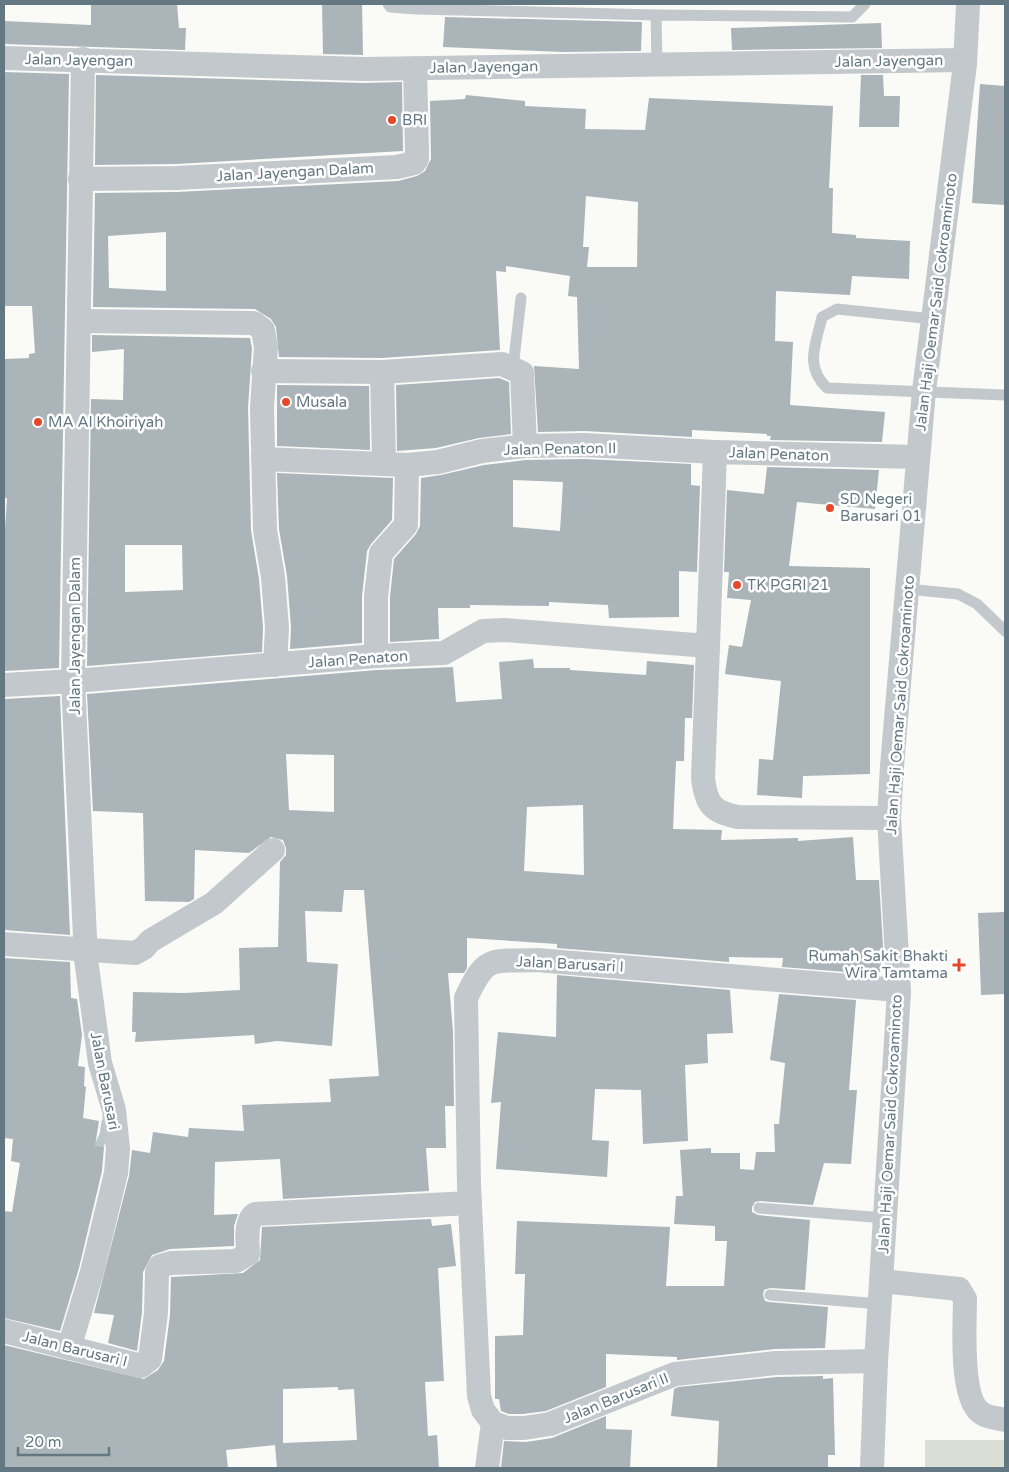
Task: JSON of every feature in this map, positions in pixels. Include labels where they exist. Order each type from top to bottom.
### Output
[{"type":"street","name":"Jalan Haji Oemar Said Cokroaminoto","points":[[872,1468],[876,1361],[898,990],[889,818],[924,391],[965,60],[968,4]]},
{"type":"street","name":"Jalan Jayengan","points":[[4,58],[82,59],[364,70],[657,63],[965,60]]},
{"type":"street","name":"Jalan Jayengan Dalam","points":[[82,59],[83,321],[74,681],[97,951]]},
{"type":"street","name":"Jalan Jayengan Dalam","points":[[82,179],[233,176],[397,167],[414,163],[417,158],[414,97],[415,69]]},
{"type":"street","points":[[83,321],[254,323],[263,330],[266,338],[263,371],[265,530],[273,577],[277,628],[275,666]]},
{"type":"street","points":[[263,371],[382,372],[502,364],[522,373],[525,446]]},
{"type":"street","points":[[382,372],[384,463]]},
{"type":"street","name":"Jalan Penaton II","points":[[407,465],[438,462],[482,451],[525,446],[584,445],[715,452]]},
{"type":"street","name":"Jalan Penaton","points":[[889,818],[738,817],[725,814],[714,808],[705,797],[703,778],[715,452],[918,457]]},
{"type":"street","points":[[263,459],[407,465],[406,525],[381,553],[376,596],[376,656]]},
{"type":"street","name":"Jalan Penaton","points":[[4,685],[275,666],[376,656],[444,653],[483,631],[504,630],[708,646]]},
{"type":"street","points":[[4,944],[135,953],[144,948],[150,941],[214,903],[273,850]]},
{"type":"street","name":"Jalan Barusari","points":[[69,1348],[92,1272],[116,1173],[118,1149],[114,1110],[105,1085],[94,1027],[97,951]]},
{"type":"street","name":"Jalan Barusari I","points":[[493,1423],[483,1410],[479,1396],[470,1203],[466,998],[479,971],[489,962],[537,960],[898,990]]},
{"type":"street","name":"Jalan Barusari I","points":[[11,1333],[141,1366],[147,1364],[150,1359],[156,1313],[157,1272],[160,1266],[172,1263],[236,1261],[244,1258],[248,1254],[248,1224],[250,1218],[255,1214],[470,1203]]},
{"type":"street","points":[[880,1292],[958,1290],[965,1299],[967,1386],[973,1403],[982,1414],[1005,1420]]},
{"type":"street","name":"Jalan Barusari II","points":[[493,1423],[507,1428],[524,1428],[550,1424],[675,1374],[776,1363],[876,1361]]},
{"type":"street","points":[[487,1468],[493,1423]]},
{"type":"lane","points":[[388,4],[390,7],[656,15],[852,17],[865,4]]},
{"type":"lane","points":[[656,15],[657,63]]},
{"type":"lane","points":[[513,368],[521,298]]},
{"type":"lane","points":[[933,318],[836,309],[822,317],[812,359],[818,379],[827,388],[1005,395]]},
{"type":"lane","points":[[907,589],[958,594],[977,604],[1005,631]]},
{"type":"lane","points":[[759,1208],[885,1218]]},
{"type":"lane","points":[[770,1295],[880,1292]]},
{"type":"shaded area","points":[[925,1440],[1005,1440],[1005,1468],[925,1468]]},
{"type":"building","points":[[91,4],[177,4],[179,28],[186,28],[185,50],[4,44],[4,21],[91,25]]},
{"type":"building","points":[[322,4],[362,4],[363,55],[323,54]]},
{"type":"building","points":[[445,17],[642,22],[641,51],[563,52],[443,47]]},
{"type":"building","points":[[881,23],[882,48],[732,50],[731,28]]},
{"type":"building","points":[[4,72],[69,74],[59,668],[4,671],[4,544],[7,498],[4,498],[4,359],[29,358],[29,354],[35,353],[32,306],[4,306]]},
{"type":"building","points":[[96,75],[363,83],[402,82],[403,151],[176,164],[95,165]]},
{"type":"building","points":[[861,75],[883,75],[884,96],[900,96],[899,127],[859,127]]},
{"type":"building","points":[[980,84],[1005,86],[1005,205],[972,203]]},
{"type":"building","points":[[466,95],[525,101],[525,106],[586,109],[585,129],[645,130],[649,98],[833,106],[829,188],[833,188],[832,233],[856,235],[856,238],[910,241],[909,279],[852,276],[850,295],[776,291],[775,341],[793,342],[790,405],[885,412],[882,442],[770,440],[771,436],[767,436],[767,434],[692,430],[692,437],[585,431],[538,432],[534,366],[579,369],[577,297],[568,296],[570,276],[506,266],[506,272],[496,271],[500,350],[382,358],[279,357],[276,327],[271,319],[255,309],[93,307],[95,193],[177,192],[398,181],[417,176],[425,171],[431,159],[430,101],[465,99]],"holes":[[[586,196],[638,202],[637,267],[587,267],[589,247],[583,247]],[[166,232],[166,291],[109,288],[108,236]]]},
{"type":"building","points":[[92,335],[250,338],[252,348],[248,408],[251,530],[259,579],[263,628],[262,652],[87,666],[91,399],[123,400],[124,349],[92,352]],"holes":[[[125,545],[182,545],[183,590],[125,592]]]},
{"type":"building","points":[[499,378],[509,382],[511,434],[479,438],[436,448],[397,451],[396,385]]},
{"type":"building","points":[[277,385],[369,386],[370,450],[277,446]]},
{"type":"building","points":[[584,459],[691,464],[691,485],[700,486],[697,572],[679,571],[679,617],[609,618],[608,605],[549,602],[549,606],[470,605],[470,608],[438,608],[439,639],[390,642],[390,597],[394,559],[416,534],[420,526],[421,478],[484,465],[526,460]],"holes":[[[513,480],[563,482],[560,531],[513,527]]]},
{"type":"building","points":[[767,467],[879,470],[875,509],[797,502],[789,566],[870,568],[870,774],[803,776],[802,798],[757,795],[759,759],[773,760],[781,681],[725,674],[729,645],[742,647],[751,600],[727,598],[729,572],[724,572],[727,490],[764,494]]},
{"type":"building","points":[[277,473],[393,478],[392,520],[367,551],[362,596],[362,643],[290,649],[291,627],[287,576],[279,529]]},
{"type":"building","points":[[533,659],[534,668],[570,668],[570,670],[646,675],[647,661],[694,665],[692,718],[685,718],[684,761],[676,761],[673,829],[722,830],[721,840],[798,838],[798,841],[853,837],[856,880],[879,880],[883,946],[880,972],[859,970],[859,973],[782,967],[783,958],[729,957],[729,962],[557,948],[557,944],[467,938],[467,968],[464,973],[448,973],[453,1032],[454,1106],[445,1106],[446,1148],[426,1148],[429,1191],[283,1199],[280,1159],[215,1162],[214,1215],[238,1214],[234,1226],[234,1246],[170,1249],[152,1255],[143,1272],[142,1312],[137,1351],[108,1343],[114,1315],[94,1313],[129,1176],[132,1150],[150,1153],[153,1132],[188,1137],[189,1128],[244,1131],[242,1105],[331,1102],[329,1079],[379,1076],[364,890],[344,890],[342,912],[305,911],[307,962],[338,964],[332,1046],[277,1041],[255,1044],[254,1035],[135,1042],[136,1032],[132,1032],[133,992],[184,993],[240,990],[239,948],[278,947],[280,862],[286,855],[286,848],[283,840],[271,837],[249,853],[195,850],[194,899],[189,902],[145,901],[143,813],[93,811],[87,694],[377,670],[453,667],[456,702],[502,699],[499,662]],"holes":[[[286,754],[334,755],[334,812],[289,810]],[[583,805],[584,875],[524,871],[527,807]]]},
{"type":"building","points":[[60,696],[70,935],[4,930],[4,699]]},
{"type":"building","points":[[1005,912],[1005,994],[981,995],[978,913]]},
{"type":"building","points":[[4,958],[70,962],[71,998],[77,999],[82,1035],[78,1066],[85,1067],[84,1086],[86,1087],[83,1118],[99,1121],[95,1146],[104,1147],[102,1171],[79,1268],[60,1331],[4,1318],[4,1211],[12,1212],[20,1163],[11,1161],[13,1139],[4,1138]]},
{"type":"building","points":[[557,975],[730,990],[733,1033],[707,1034],[708,1063],[685,1065],[688,1141],[643,1144],[641,1090],[595,1089],[592,1140],[609,1141],[607,1177],[496,1169],[501,1102],[491,1103],[498,1032],[556,1037]]},
{"type":"building","points":[[779,994],[856,1000],[849,1090],[857,1090],[851,1164],[824,1163],[813,1205],[760,1201],[755,1202],[752,1207],[752,1212],[758,1215],[810,1220],[805,1290],[770,1288],[764,1290],[763,1295],[765,1301],[769,1302],[828,1307],[825,1348],[775,1349],[677,1360],[677,1357],[606,1354],[606,1387],[546,1411],[509,1414],[501,1411],[499,1399],[495,1399],[495,1336],[523,1335],[525,1274],[515,1274],[517,1221],[670,1227],[666,1286],[724,1286],[727,1241],[715,1241],[715,1226],[674,1224],[676,1196],[683,1196],[680,1150],[711,1148],[711,1153],[740,1153],[740,1169],[754,1170],[756,1152],[775,1152],[774,1124],[779,1124],[785,1063],[770,1060]]},
{"type":"building","points":[[431,1219],[432,1226],[451,1224],[456,1266],[438,1268],[444,1381],[425,1382],[428,1436],[437,1435],[439,1468],[277,1468],[275,1445],[226,1450],[228,1468],[4,1468],[4,1345],[144,1379],[158,1370],[164,1361],[170,1315],[171,1277],[243,1273],[260,1260],[262,1227]],"holes":[[[338,1387],[338,1390],[354,1389],[357,1440],[283,1443],[283,1389]]]},
{"type":"building","points":[[823,1376],[823,1379],[833,1378],[835,1455],[828,1455],[828,1468],[717,1468],[719,1421],[671,1416],[674,1389],[678,1387],[777,1377]]},
{"type":"building","points":[[606,1416],[606,1429],[632,1430],[630,1468],[501,1468],[504,1441],[526,1442],[552,1438]]},
{"type":"waterway","points":[[94,1156],[104,1135],[106,1122]]},
{"type":"place","name":"BRI","points":[[392,120]]},
{"type":"place","name":"Musala","points":[[286,402]]},
{"type":"place","name":"MA Al Khoiriyah","points":[[38,422]]},
{"type":"place","name":"SD Negeri Barusari 01","points":[[830,508]]},
{"type":"place","name":"TK PGRI 21","points":[[737,585]]},
{"type":"place","name":"Rumah Sakit Bhakti Wira Tamtama","points":[[959,965]]}]
